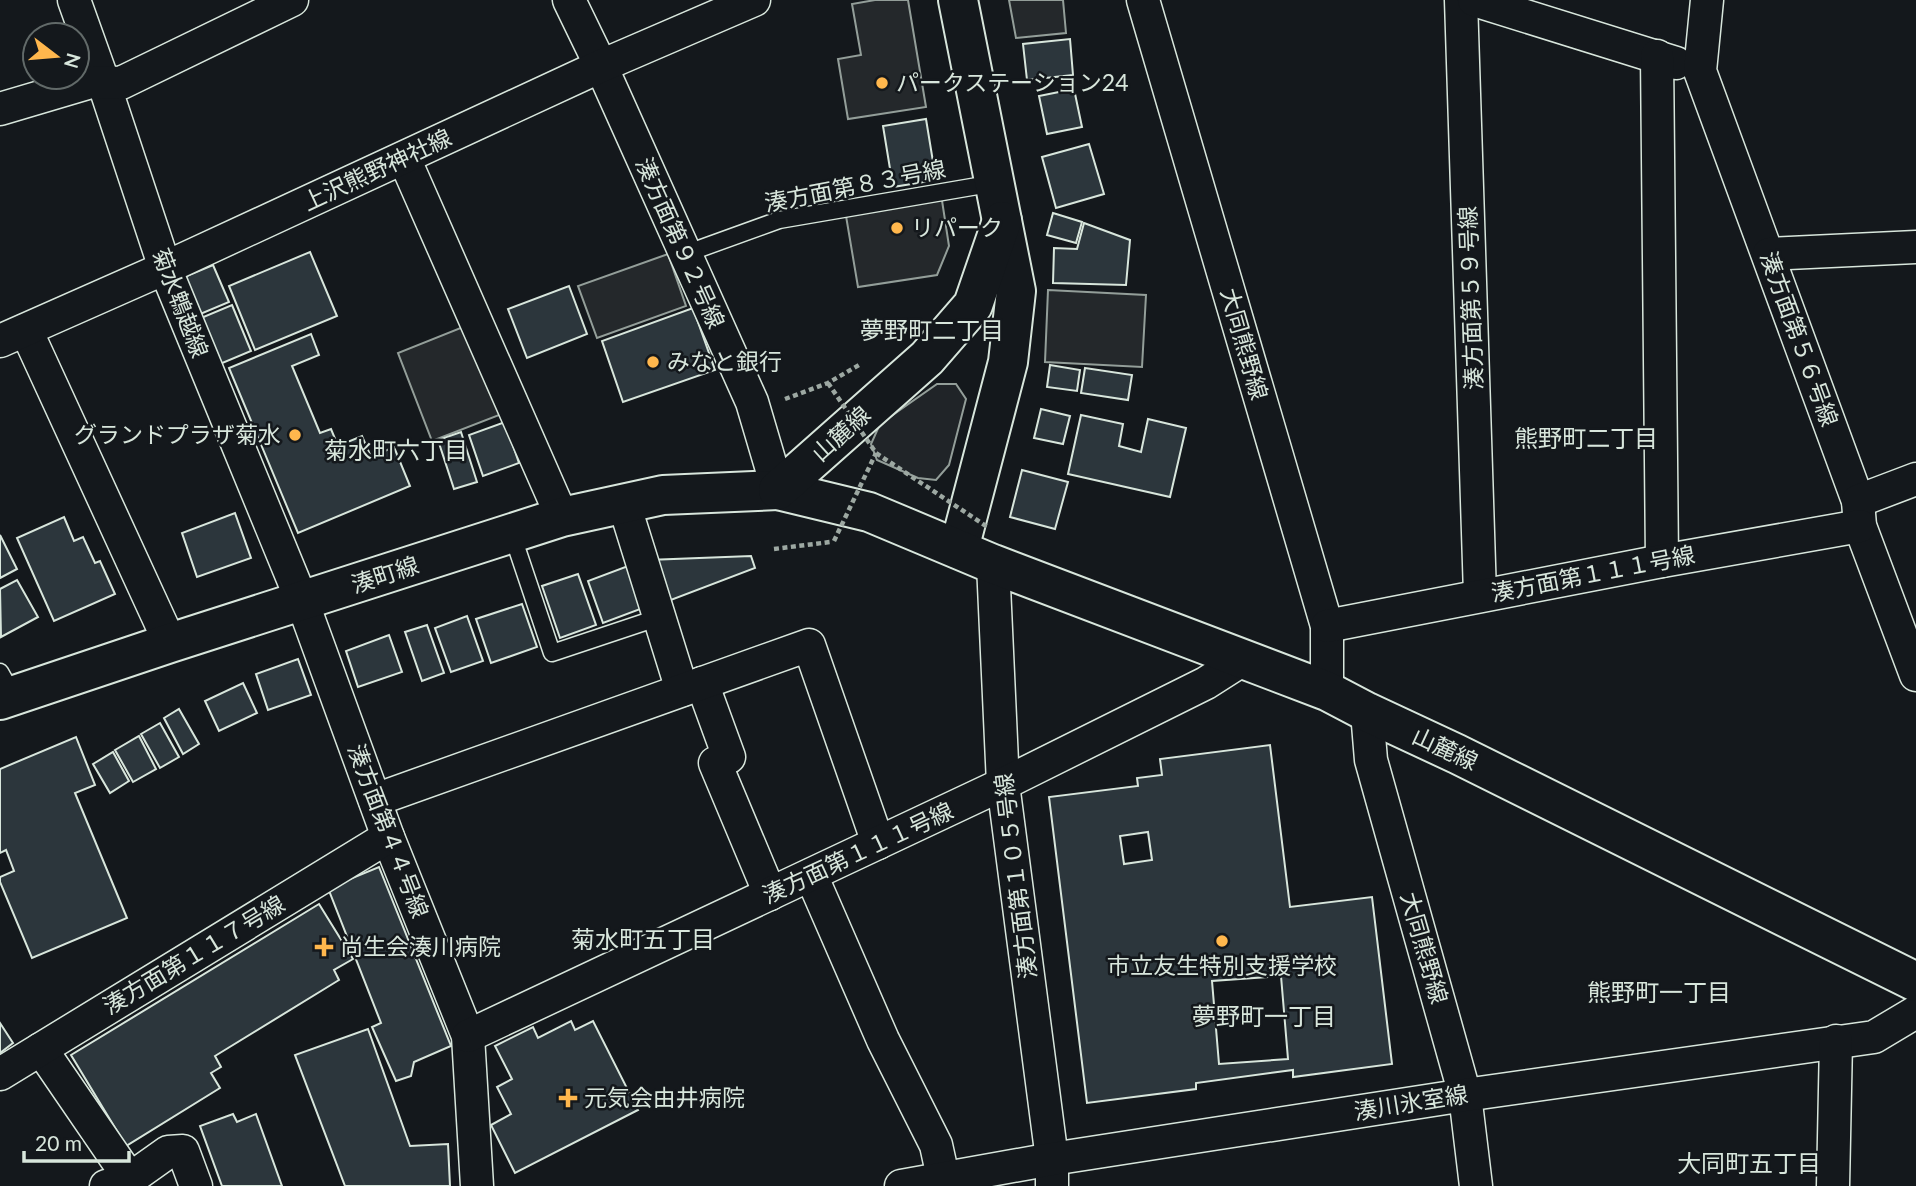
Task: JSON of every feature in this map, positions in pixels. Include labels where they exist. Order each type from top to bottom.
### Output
[{"type":"main road","points":[[958,0],[1016,291],[980,547]]},
{"type":"main road","name":"山麓線","points":[[778,490],[927,358],[973,305],[999,202]]},
{"type":"main road","name":"山麓線","points":[[778,490],[869,512],[980,547],[1242,660],[1327,691],[1916,982]]},
{"type":"main road","name":"湊町線","points":[[4,689],[170,643],[562,517],[663,495],[778,490]]},
{"type":"street","name":"菊水鵯越線","points":[[74,0],[165,268],[302,601]]},
{"type":"street","name":"湊方面第９２号線","points":[[569,0],[752,401],[778,490]]},
{"type":"street","name":"上沢熊野神社線","points":[[13,336],[601,66],[754,0]]},
{"type":"street","name":"大同熊野線","points":[[1143,0],[1326,626],[1327,691]]},
{"type":"street","name":"湊方面第５９号線","points":[[1461,0],[1480,595]]},
{"type":"street","points":[[1474,0],[1700,71]]},
{"type":"street","name":"湊方面第５６号線","points":[[1707,0],[1700,71],[1769,254],[1916,675]]},
{"type":"street","points":[[0,109],[91,82],[121,83],[278,3]]},
{"type":"street","points":[[1657,56],[1662,561]]},
{"type":"street","points":[[404,158],[562,517]]},
{"type":"street","points":[[1769,254],[1916,247]]},
{"type":"street","points":[[13,336],[170,643]]},
{"type":"street","name":"湊方面第１１１号線","points":[[1326,626],[1662,561],[1859,513],[1916,479]]},
{"type":"street","points":[[624,504],[660,617],[692,687],[729,757],[715,763],[770,894]]},
{"type":"street","name":"湊方面第１０５号線","points":[[980,547],[1003,784],[1052,1173]]},
{"type":"street","name":"湊方面第４４号線","points":[[302,601],[388,837],[468,1036],[477,1186]]},
{"type":"street","points":[[375,800],[809,645],[878,843]]},
{"type":"street","name":"湊方面第１１１号線","points":[[468,1036],[1003,784],[1206,683],[1242,660]]},
{"type":"street","name":"大同熊野線","points":[[1367,712],[1371,760],[1465,1094],[1476,1186]]},
{"type":"street","name":"湊方面第１１７号線","points":[[0,1074],[388,837]]},
{"type":"street","points":[[811,875],[883,1040],[936,1145],[943,1177]]},
{"type":"street","name":"湊川氷室線","points":[[901,1186],[943,1177],[1052,1173],[1465,1094],[1874,1037],[1916,1012]]},
{"type":"street","points":[[1833,1186],[1836,1041]]},
{"type":"street","points":[[41,1049],[118,1182],[168,1152],[183,1151],[196,1186]]},
{"type":"lane","name":"湊方面第８３号線","points":[[685,254],[779,220],[999,202]]},
{"type":"lane","points":[[512,533],[552,653],[660,617]]},
{"type":"path","points":[[774,403],[828,383],[876,453],[980,547]]},
{"type":"path","points":[[774,549],[834,541],[876,453]]},
{"type":"shaded area","name":"パークステーション24","points":[[875,0],[908,0],[926,107],[848,119],[838,59],[861,55],[852,4]]},
{"type":"shaded area","points":[[1009,0],[1063,0],[1066,33],[1016,38]]},
{"type":"shaded area","name":"リパーク","points":[[941,194],[949,246],[937,275],[858,287],[845,210]]},
{"type":"shaded area","points":[[668,254],[686,306],[597,338],[578,286]]},
{"type":"shaded area","points":[[1048,290],[1146,295],[1142,367],[1045,362]]},
{"type":"shaded area","points":[[473,323],[507,412],[432,441],[398,353]]},
{"type":"shaded area","points":[[937,384],[956,384],[966,399],[949,465],[936,480],[918,478],[877,460],[871,444],[880,424]]},
{"type":"building","points":[[1070,39],[1073,75],[1027,80],[1023,44]]},
{"type":"building","points":[[1074,89],[1082,127],[1047,134],[1039,96]]},
{"type":"building","points":[[926,119],[936,180],[893,187],[883,126]]},
{"type":"building","points":[[1089,144],[1104,194],[1056,208],[1042,157]]},
{"type":"building","points":[[1053,213],[1082,222],[1076,243],[1047,235]]},
{"type":"building","points":[[1084,223],[1130,240],[1126,285],[1053,283],[1054,248],[1077,249]]},
{"type":"building","points":[[310,252],[337,316],[255,350],[229,286]]},
{"type":"building","points":[[213,265],[229,302],[198,315],[182,278]]},
{"type":"building","points":[[569,286],[587,334],[527,358],[508,309]]},
{"type":"building","points":[[232,305],[251,351],[220,364],[201,318]]},
{"type":"building","points":[[693,308],[715,370],[623,402],[602,341]]},
{"type":"building","name":"グランドプラザ菊水","points":[[311,334],[319,355],[292,366],[320,433],[331,429],[338,446],[362,436],[371,457],[394,447],[410,486],[298,533],[229,368]]},
{"type":"building","points":[[1050,365],[1080,370],[1077,391],[1047,387]]},
{"type":"building","points":[[1085,368],[1132,375],[1128,400],[1081,393]]},
{"type":"building","points":[[1041,409],[1070,416],[1063,444],[1034,438]]},
{"type":"building","points":[[1081,415],[1123,424],[1119,446],[1141,452],[1148,419],[1186,428],[1170,497],[1068,474]]},
{"type":"building","points":[[505,422],[519,463],[483,476],[469,435]]},
{"type":"building","points":[[461,432],[477,482],[454,489],[438,440]]},
{"type":"building","points":[[1022,470],[1068,482],[1055,529],[1010,517]]},
{"type":"building","points":[[235,513],[251,558],[197,577],[182,533]]},
{"type":"building","points":[[64,517],[74,541],[83,537],[95,563],[100,561],[115,594],[54,621],[17,538]]},
{"type":"building","points":[[0,535],[17,569],[0,578]]},
{"type":"building","points":[[751,556],[755,568],[663,603],[648,560]]},
{"type":"building","points":[[628,566],[643,608],[603,623],[588,581]]},
{"type":"building","points":[[578,574],[596,625],[560,638],[542,586]]},
{"type":"building","points":[[17,580],[38,617],[1,637],[0,589]]},
{"type":"building","points":[[522,604],[537,647],[491,663],[476,619]]},
{"type":"building","points":[[467,616],[483,661],[451,672],[435,628]]},
{"type":"building","points":[[427,625],[444,673],[422,681],[405,632]]},
{"type":"building","points":[[389,635],[402,672],[358,687],[346,651]]},
{"type":"building","points":[[298,659],[311,695],[268,710],[256,674]]},
{"type":"building","points":[[243,683],[257,713],[219,731],[205,701]]},
{"type":"building","points":[[179,709],[199,744],[183,754],[164,718]]},
{"type":"building","points":[[160,723],[179,757],[160,768],[141,734]]},
{"type":"building","points":[[139,736],[156,769],[133,782],[115,750]]},
{"type":"building","points":[[76,737],[95,785],[75,793],[127,918],[32,958],[0,882],[0,877],[14,871],[6,850],[0,853],[0,769]]},
{"type":"building","name":"市立友生特別支援学校","points":[[1270,745],[1290,907],[1372,897],[1392,1064],[1293,1077],[1293,1070],[1196,1083],[1196,1089],[1087,1103],[1049,797],[1138,786],[1137,778],[1162,775],[1160,759]],"holes":[[[1148,832],[1152,860],[1124,864],[1120,836]],[[1281,976],[1288,1059],[1219,1064],[1212,981]]]},
{"type":"building","points":[[113,752],[129,781],[110,793],[93,764]]},
{"type":"building","points":[[379,867],[451,1046],[414,1062],[411,1076],[396,1081],[372,1027],[381,1023],[328,888]]},
{"type":"building","points":[[319,904],[353,959],[334,970],[339,980],[215,1056],[221,1067],[211,1073],[220,1088],[126,1146],[71,1055]]},
{"type":"building","name":"元気会由井病院","points":[[571,1021],[575,1030],[593,1021],[638,1110],[515,1173],[491,1125],[511,1114],[497,1087],[512,1079],[495,1046],[533,1027],[538,1038]]},
{"type":"building","points":[[0,1023],[13,1043],[0,1053]]},
{"type":"building","points":[[368,1029],[410,1146],[448,1144],[450,1186],[345,1186],[295,1055]]},
{"type":"building","points":[[233,1114],[237,1122],[256,1114],[282,1186],[222,1186],[200,1126]]},
{"type":"place","name":"パークステーション24","points":[[882,83]]},
{"type":"place","name":"リパーク","points":[[897,228]]},
{"type":"place","name":"みなと銀行","points":[[653,362]]},
{"type":"place","name":"グランドプラザ菊水","points":[[295,435]]},
{"type":"place","name":"市立友生特別支援学校","points":[[1222,941]]},
{"type":"place","name":"尚生会湊川病院","points":[[324,947]]},
{"type":"place","name":"元気会由井病院","points":[[568,1098]]},
{"type":"district","name":"夢野町二丁目","points":[[932,331]]},
{"type":"district","name":"熊野町二丁目","points":[[1586,439]]},
{"type":"district","name":"菊水町六丁目","points":[[396,451]]},
{"type":"district","name":"菊水町五丁目","points":[[643,940]]},
{"type":"district","name":"熊野町一丁目","points":[[1659,993]]},
{"type":"district","name":"夢野町一丁目","points":[[1264,1017]]},
{"type":"district","name":"大同町五丁目","points":[[1749,1164]]}]
